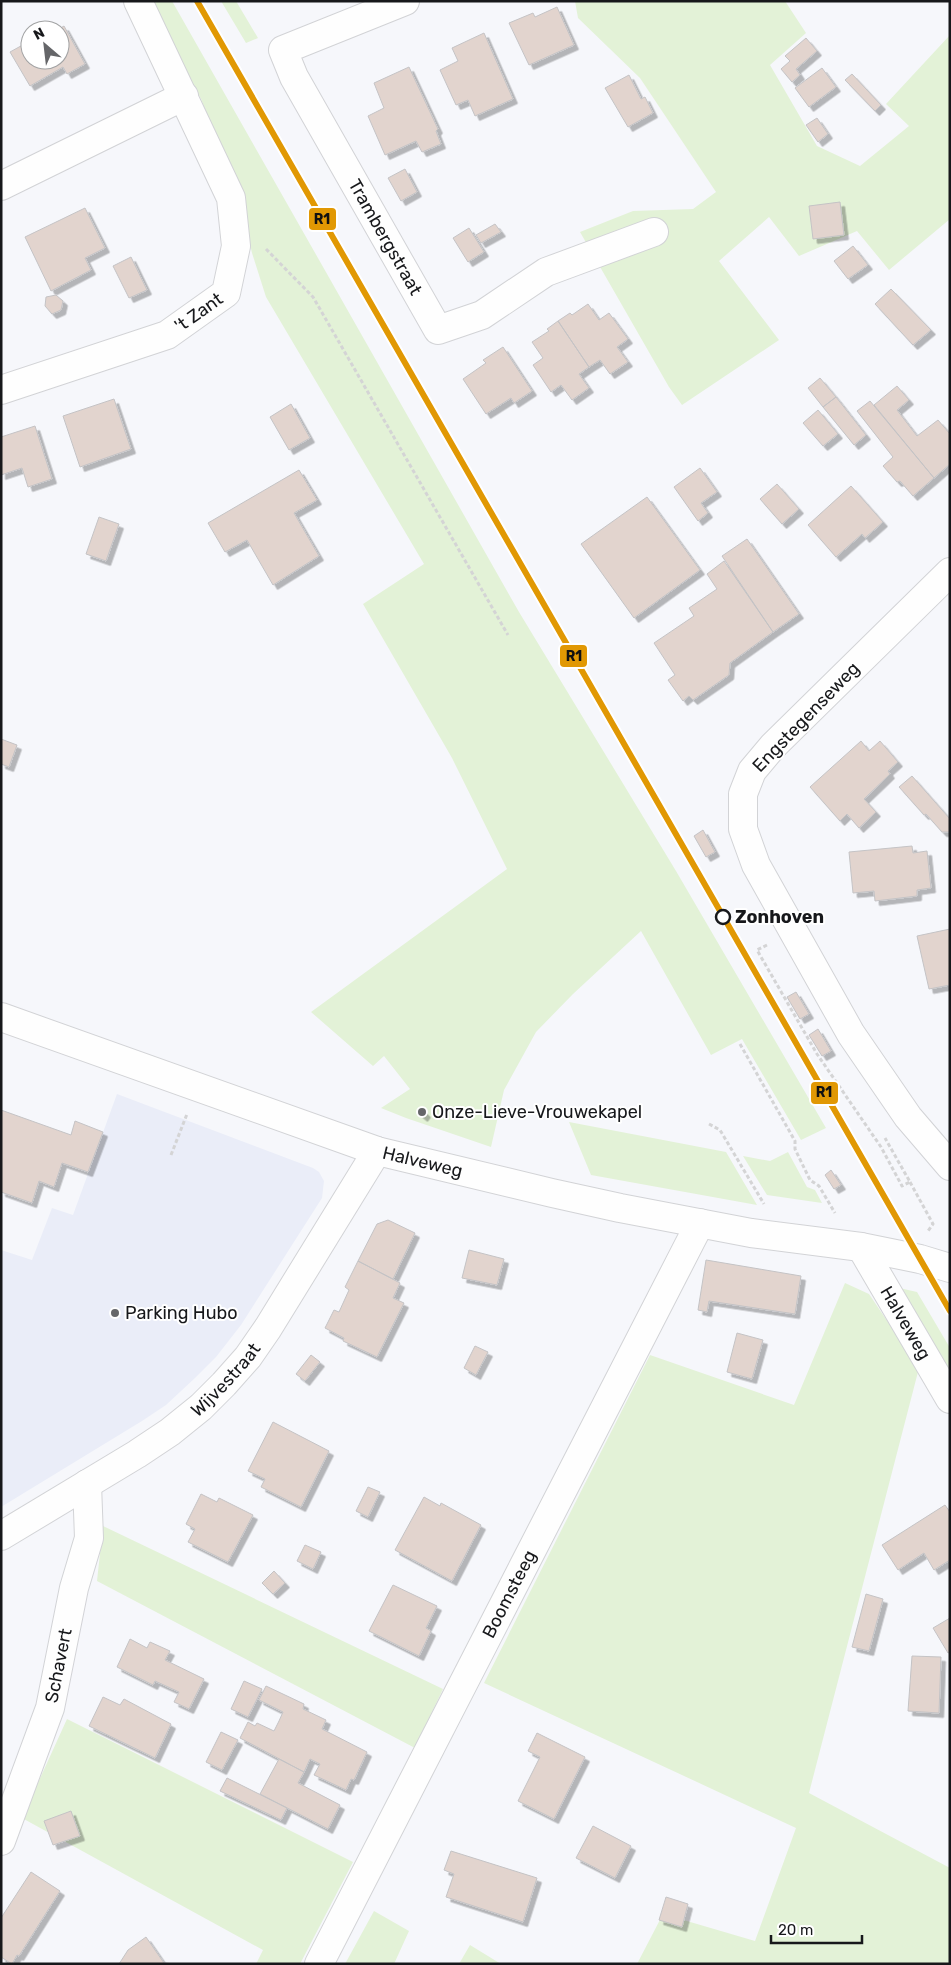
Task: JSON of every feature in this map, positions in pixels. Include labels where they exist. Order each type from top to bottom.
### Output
[{"type":"street","name":"'t Zant","points":[[1,390],[167,335],[226,293],[236,246],[231,198],[138,1]]},
{"type":"street","name":"Trambergstraat","points":[[405,1],[283,50],[294,77],[438,330],[482,315],[546,272],[654,232]]},
{"type":"street","points":[[1,186],[184,96]]},
{"type":"street","name":"Engstegenseweg","points":[[950,572],[773,746],[752,771],[743,794],[743,829],[756,865],[851,1034],[908,1117],[950,1166]]},
{"type":"street","name":"Halveweg","points":[[1,1017],[377,1151],[552,1193],[751,1233],[861,1247],[920,1259],[950,1268]]},
{"type":"street","name":"Wijvestraat","points":[[1,1536],[170,1432],[201,1407],[248,1357],[274,1320],[377,1151]]},
{"type":"street","name":"Boomsteeg","points":[[319,1964],[700,1223]]},
{"type":"street","name":"Halveweg","points":[[861,1247],[950,1399]]},
{"type":"street","name":"Schavert","points":[[1,1841],[50,1708],[74,1588],[89,1538],[87,1484]]},
{"type":"path","points":[[263,245],[313,297],[508,635]]},
{"type":"path","points":[[767,945],[757,950],[817,1054],[881,1147],[902,1186],[910,1182]]},
{"type":"path","points":[[740,1044],[795,1141],[794,1149],[810,1180],[820,1186],[836,1215],[827,1214]]},
{"type":"path","points":[[171,1155],[198,1088]]},
{"type":"path","points":[[709,1124],[720,1130],[763,1204],[772,1206]]},
{"type":"path","points":[[883,1134],[934,1224],[927,1231]]},
{"type":"shaded area","name":"Parking Hubo","points":[[117,1094],[313,1168],[319,1172],[324,1181],[322,1198],[241,1325],[216,1357],[195,1378],[166,1405],[142,1421],[1,1507],[1,1250],[32,1260],[52,1208],[73,1215]]},
{"type":"green space","points":[[150,1],[172,1],[519,612],[676,871],[826,1128],[801,1140],[742,1039],[711,1055],[641,931],[573,994],[536,1032],[504,1090],[491,1147],[381,1108],[410,1089],[384,1056],[373,1066],[311,1012],[507,869],[452,758],[363,604],[424,564],[266,297],[252,253],[236,187],[201,99]]},
{"type":"green space","points":[[221,1],[236,1],[258,38],[246,43]]},
{"type":"green space","points":[[575,1],[785,1],[806,33],[770,65],[817,146],[860,166],[909,126],[886,104],[950,35],[950,219],[889,270],[857,231],[799,256],[769,217],[719,261],[779,340],[682,405],[669,387],[580,232],[633,211],[693,209],[716,192],[640,78],[578,18]]},
{"type":"green space","points":[[569,1122],[726,1152],[757,1205],[591,1175]]},
{"type":"green space","points":[[788,1152],[807,1187],[815,1190],[822,1203],[767,1195],[743,1156],[770,1161]]},
{"type":"green space","points":[[845,1283],[869,1294],[919,1368],[809,1793],[950,1868],[950,1964],[637,1964],[663,1914],[755,1941],[796,1828],[484,1683],[650,1355],[794,1405]]},
{"type":"green space","points":[[895,1287],[917,1292],[950,1348],[950,1378]]},
{"type":"green space","points":[[103,1526],[443,1689],[415,1748],[97,1581]]},
{"type":"green space","points":[[67,1719],[353,1862],[300,1964],[256,1964],[263,1950],[22,1818]]},
{"type":"green space","points":[[374,1911],[409,1931],[394,1964],[345,1964]]},
{"type":"green space","points":[[470,1945],[501,1964],[459,1964]]},
{"type":"building","points":[[557,7],[574,45],[529,65],[509,23],[533,13],[535,17]]},
{"type":"building","points":[[484,33],[513,99],[475,116],[468,100],[456,105],[440,70],[458,61],[452,48]]},
{"type":"building","points":[[70,37],[85,64],[67,74],[65,70],[70,70]]},
{"type":"building","points":[[806,38],[817,51],[796,69],[800,75],[792,82],[781,69],[790,61],[785,56]]},
{"type":"building","points":[[20,46],[20,69],[10,52]]},
{"type":"building","points":[[409,67],[438,129],[436,131],[441,144],[422,152],[416,141],[385,155],[368,116],[384,108],[374,83]]},
{"type":"building","points":[[822,68],[836,87],[809,107],[795,88]]},
{"type":"building","points":[[21,70],[58,70],[30,86]]},
{"type":"building","points":[[852,74],[881,105],[875,111],[845,80]]},
{"type":"building","points":[[629,75],[641,99],[645,97],[653,113],[628,127],[605,88]]},
{"type":"building","points":[[817,118],[828,134],[818,142],[806,125]]},
{"type":"building","points":[[405,169],[417,192],[401,201],[388,178]]},
{"type":"building","points":[[840,202],[844,235],[813,239],[809,206]]},
{"type":"building","points":[[85,208],[105,248],[85,258],[91,270],[51,291],[25,237]]},
{"type":"building","points":[[495,224],[501,232],[481,243],[476,235]]},
{"type":"building","points":[[469,228],[484,252],[468,262],[453,238]]},
{"type":"building","points":[[853,246],[868,265],[848,279],[834,261]]},
{"type":"building","points":[[131,257],[147,290],[129,298],[113,266]]},
{"type":"building","points":[[891,289],[931,330],[913,345],[875,304]]},
{"type":"building","points":[[56,295],[63,301],[61,310],[52,314],[45,306],[46,297]]},
{"type":"building","points":[[588,304],[599,320],[609,313],[628,339],[617,347],[628,362],[610,374],[600,360],[589,367],[558,321],[570,313],[572,315]]},
{"type":"building","points":[[558,321],[589,367],[579,374],[589,388],[572,400],[561,385],[551,392],[533,365],[543,358],[532,342],[549,331],[547,329]]},
{"type":"building","points":[[503,347],[532,391],[514,403],[511,398],[486,414],[463,379],[486,363],[483,360]]},
{"type":"building","points":[[820,378],[836,397],[823,407],[808,388]]},
{"type":"building","points":[[897,386],[909,400],[897,410],[917,436],[938,420],[950,434],[950,464],[934,478],[874,405]]},
{"type":"building","points":[[836,397],[866,435],[854,445],[823,407]]},
{"type":"building","points":[[114,399],[131,449],[80,467],[63,416]]},
{"type":"building","points":[[870,401],[934,478],[913,496],[883,466],[893,457],[857,411]]},
{"type":"building","points":[[291,404],[310,438],[289,450],[270,417]]},
{"type":"building","points":[[818,410],[838,434],[823,446],[803,423]]},
{"type":"building","points":[[35,426],[52,479],[28,487],[22,468],[1,475],[1,437]]},
{"type":"building","points":[[700,468],[717,492],[701,503],[708,513],[698,521],[674,487]]},
{"type":"building","points":[[299,470],[317,500],[294,513],[319,556],[273,585],[247,540],[225,552],[208,523]]},
{"type":"building","points":[[777,484],[799,509],[782,524],[760,499]]},
{"type":"building","points":[[851,486],[883,522],[865,538],[862,534],[836,557],[808,525]]},
{"type":"building","points":[[647,497],[700,570],[634,618],[581,544]]},
{"type":"building","points":[[99,517],[119,524],[106,561],[86,554]]},
{"type":"building","points":[[747,539],[799,614],[773,632],[722,556]]},
{"type":"building","points":[[724,561],[773,632],[730,663],[729,675],[693,700],[689,696],[683,701],[668,680],[675,675],[654,643],[694,616],[689,608],[717,589],[707,574]]},
{"type":"building","points":[[1,739],[17,745],[9,767],[1,764]]},
{"type":"building","points":[[861,741],[869,751],[880,741],[898,762],[888,771],[890,774],[864,799],[876,812],[859,828],[847,814],[840,821],[810,787]]},
{"type":"building","points":[[912,776],[950,819],[950,832],[942,832],[899,787]]},
{"type":"building","points":[[703,830],[715,852],[706,857],[694,836]]},
{"type":"building","points":[[912,846],[913,853],[927,851],[931,888],[917,890],[917,896],[875,901],[874,891],[853,893],[849,852]]},
{"type":"building","points":[[950,929],[950,985],[929,989],[917,936]]},
{"type":"building","points":[[796,992],[809,1014],[800,1019],[787,997]]},
{"type":"building","points":[[818,1029],[831,1051],[822,1056],[809,1035]]},
{"type":"building","name":"Onze-Lieve-Vrouwekapel","points":[[421,1108],[426,1113],[423,1117],[417,1112]]},
{"type":"building","points":[[1,1110],[71,1135],[75,1121],[103,1132],[88,1172],[62,1163],[54,1187],[39,1181],[32,1203],[1,1192]]},
{"type":"building","points":[[831,1170],[841,1185],[834,1189],[825,1175]]},
{"type":"building","points":[[388,1220],[415,1233],[393,1279],[358,1261],[377,1224]]},
{"type":"building","points":[[469,1250],[504,1259],[497,1285],[462,1278]]},
{"type":"building","points":[[706,1260],[801,1276],[795,1314],[709,1301],[707,1312],[698,1310]]},
{"type":"building","points":[[358,1261],[400,1283],[393,1298],[404,1303],[377,1357],[343,1341],[344,1338],[325,1328],[334,1310],[339,1312],[349,1290],[345,1287]]},
{"type":"building","points":[[737,1333],[763,1340],[752,1379],[727,1372]]},
{"type":"building","points":[[475,1346],[488,1352],[476,1375],[464,1368]]},
{"type":"building","points":[[311,1355],[320,1362],[305,1381],[296,1374]]},
{"type":"building","points":[[273,1422],[329,1451],[301,1507],[261,1487],[265,1479],[248,1471]]},
{"type":"building","points":[[368,1487],[380,1492],[368,1517],[356,1511]]},
{"type":"building","points":[[201,1494],[217,1502],[219,1498],[253,1515],[228,1562],[188,1542],[195,1529],[186,1524]]},
{"type":"building","points":[[424,1497],[440,1506],[441,1503],[481,1525],[452,1581],[395,1550]]},
{"type":"building","points":[[945,1505],[950,1512],[950,1560],[934,1570],[924,1553],[898,1570],[882,1545]]},
{"type":"building","points":[[305,1545],[321,1552],[313,1569],[297,1561]]},
{"type":"building","points":[[274,1571],[285,1583],[273,1594],[262,1583]]},
{"type":"building","points":[[393,1585],[437,1606],[426,1628],[431,1631],[419,1656],[369,1631]]},
{"type":"building","points":[[866,1594],[883,1599],[869,1651],[852,1647]]},
{"type":"building","points":[[950,1618],[950,1652],[948,1653],[933,1628]]},
{"type":"building","points":[[130,1639],[147,1648],[150,1642],[170,1651],[165,1660],[204,1679],[189,1709],[174,1702],[179,1692],[155,1681],[153,1685],[117,1667]]},
{"type":"building","points":[[912,1656],[941,1657],[939,1713],[908,1711]]},
{"type":"building","points":[[244,1681],[262,1689],[248,1717],[231,1709]]},
{"type":"building","points":[[266,1686],[304,1704],[303,1709],[326,1720],[322,1729],[367,1752],[354,1780],[351,1779],[346,1790],[314,1775],[320,1764],[310,1759],[304,1772],[240,1738],[248,1722],[255,1726],[257,1723],[274,1731],[279,1721],[283,1712],[259,1700]]},
{"type":"building","points":[[103,1697],[120,1705],[124,1699],[171,1724],[155,1758],[89,1726]]},
{"type":"building","points":[[221,1732],[238,1740],[222,1770],[206,1762]]},
{"type":"building","points":[[537,1733],[585,1757],[554,1819],[518,1801],[540,1757],[528,1751]]},
{"type":"building","points":[[279,1759],[304,1772],[298,1783],[340,1805],[328,1829],[260,1794]]},
{"type":"building","points":[[227,1778],[287,1808],[281,1820],[220,1791]]},
{"type":"building","points":[[71,1811],[80,1836],[53,1845],[44,1821]]},
{"type":"building","points":[[593,1826],[631,1846],[615,1878],[576,1858]]},
{"type":"building","points":[[451,1851],[537,1878],[523,1922],[446,1897],[454,1874],[444,1870]]},
{"type":"building","points":[[31,1872],[60,1891],[12,1964],[1,1957],[1,1918]]},
{"type":"building","points":[[666,1897],[688,1904],[682,1927],[659,1920]]},
{"type":"building","points":[[146,1937],[164,1963],[175,1964],[119,1964],[128,1950]]},
{"type":"transit line","name":"R1","points":[[197,1],[950,1311]]},
{"type":"place","name":"Zonhoven","points":[[723,917]]},
{"type":"place","name":"Onze-Lieve-Vrouwekapel","points":[[422,1112]]},
{"type":"place","name":"Parking Hubo","points":[[115,1313]]}]
